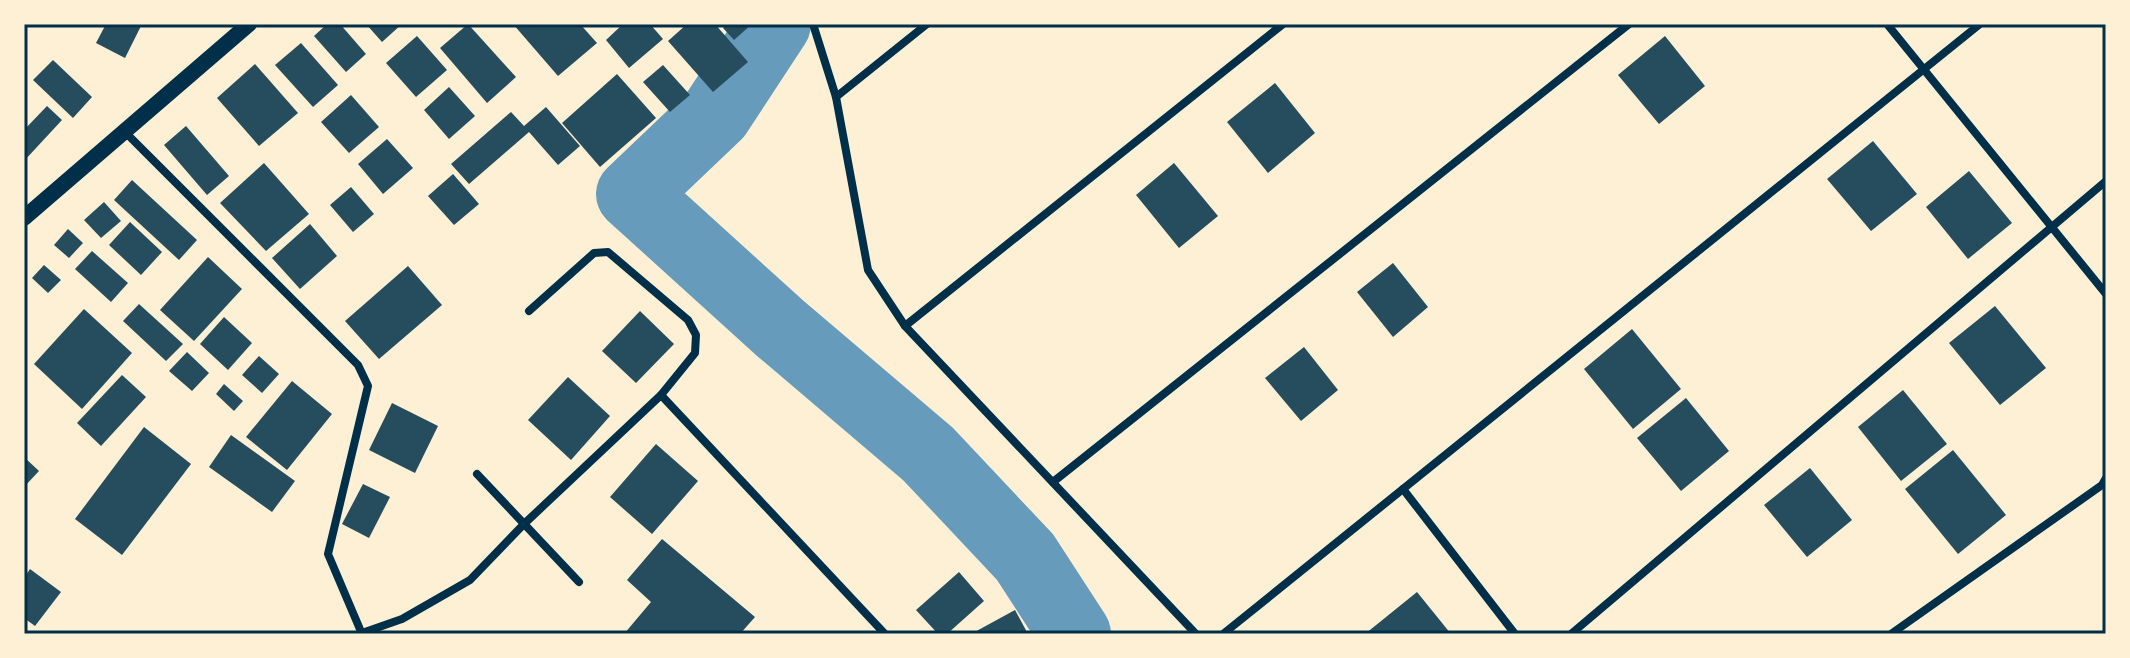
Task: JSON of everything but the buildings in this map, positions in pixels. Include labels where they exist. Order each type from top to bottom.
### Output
[{"type":"main road","points":[[24,218],[249,24]]},
{"type":"street","points":[[813,24],[836,97],[868,270],[905,326],[1196,634]]},
{"type":"street","points":[[836,97],[927,24]]},
{"type":"street","points":[[905,326],[1283,24]]},
{"type":"street","points":[[1053,482],[1629,24]]},
{"type":"street","points":[[1887,24],[2106,294]]},
{"type":"street","points":[[1223,634],[1980,24]]},
{"type":"street","points":[[123,130],[358,365],[368,386],[328,554],[362,634],[402,619],[470,580],[524,524],[661,395],[695,353],[696,335],[688,320],[608,252],[594,253],[529,311]]},
{"type":"street","points":[[1571,634],[2106,181]]},
{"type":"street","points":[[661,395],[885,634]]},
{"type":"street","points":[[477,474],[579,582]]},
{"type":"street","points":[[1891,634],[2102,485],[2106,478]]},
{"type":"street","points":[[1403,489],[1515,634]]},
{"type":"waterway","points":[[775,24],[716,114],[632,194],[781,329],[928,454],[1025,557],[1075,634]]}]
